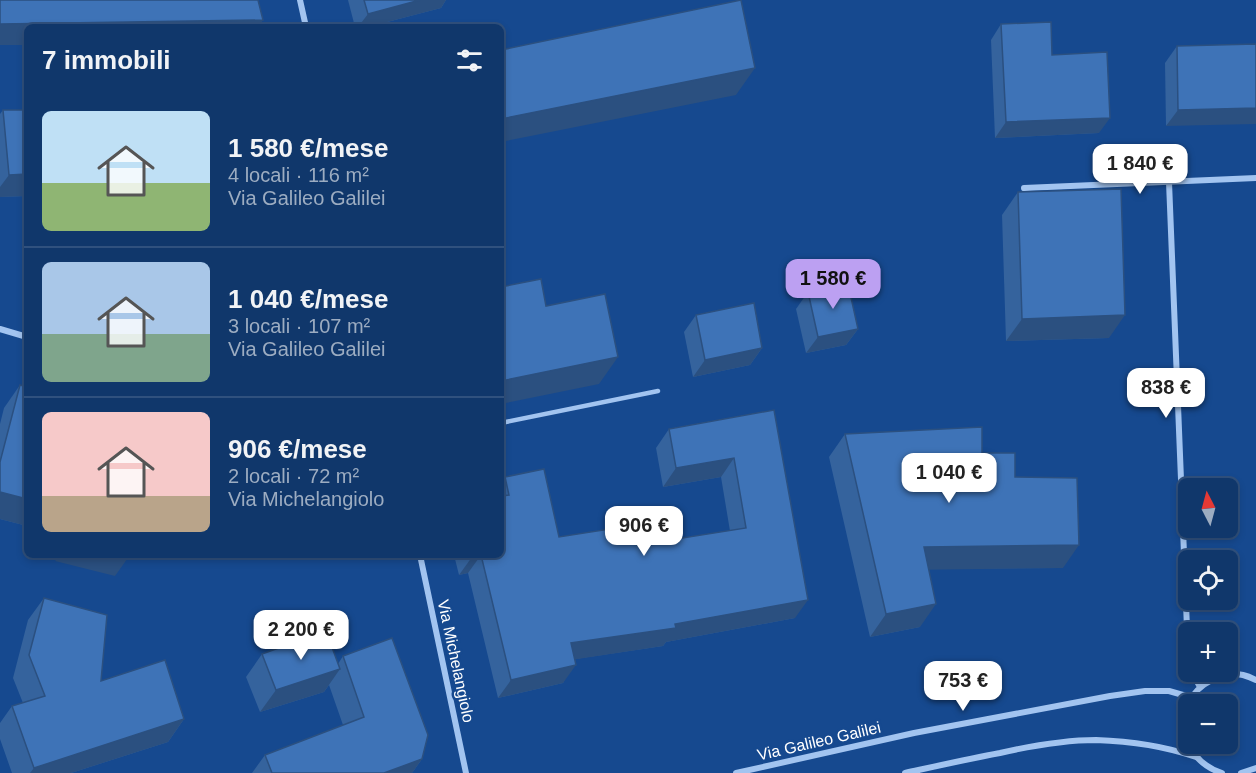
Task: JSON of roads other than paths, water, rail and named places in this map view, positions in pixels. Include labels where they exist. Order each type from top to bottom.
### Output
[{"type":"street","points":[[300,0],[305,24]]},
{"type":"street","points":[[1024,188],[1256,178]]},
{"type":"street","points":[[1169,182],[1187,622]]},
{"type":"street","points":[[0,329],[24,336]]},
{"type":"street","name":"Via Michelangiolo","points":[[421,558],[466,773]]},
{"type":"street","points":[[1193,694],[1213,679],[1227,675],[1242,675],[1256,680]]},
{"type":"street","points":[[1197,682],[1200,687]]},
{"type":"street","name":"Via Galileo Galilei","points":[[736,773],[914,733],[1110,696],[1145,691],[1169,691],[1180,694]]},
{"type":"street","points":[[905,773],[1058,742],[1095,740],[1131,743],[1174,750],[1196,757]]},
{"type":"street","points":[[1194,754],[1206,766],[1222,773]]},
{"type":"street","points":[[1241,773],[1256,768]]},
{"type":"lane","points":[[504,422],[658,391]]}]
